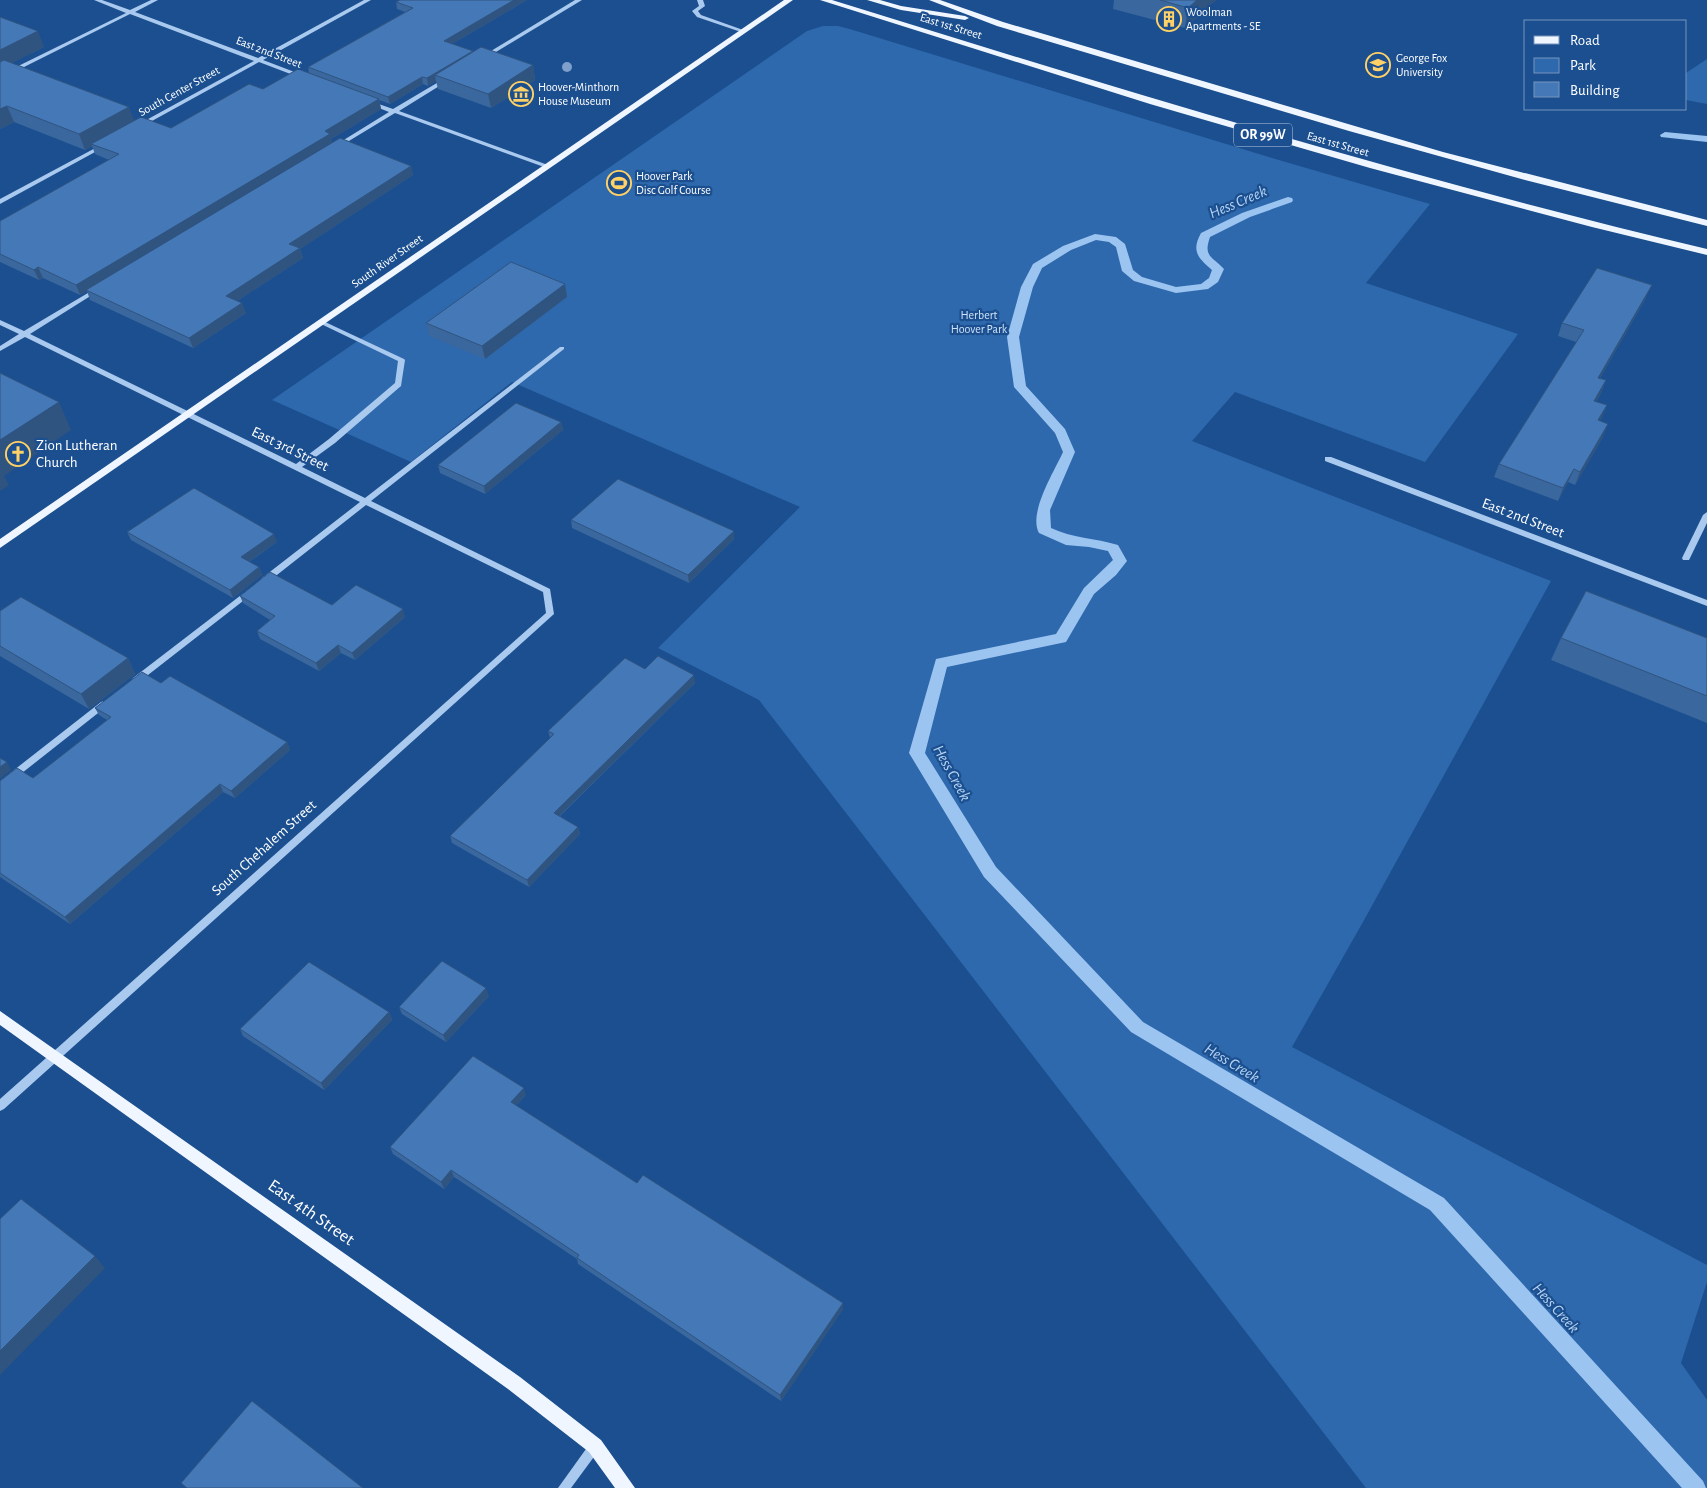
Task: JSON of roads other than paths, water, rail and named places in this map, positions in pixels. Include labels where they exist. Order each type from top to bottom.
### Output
[{"type":"main road","name":"South River Street","points":[[0,544],[789,0]]},
{"type":"main road","name":"East 1st Street","points":[[824,0],[1320,152],[1530,210],[1707,252]]},
{"type":"main road","points":[[871,0],[901,8],[1000,24]]},
{"type":"main road","name":"East 1st Street","points":[[933,0],[1000,24],[1455,158],[1623,203],[1707,223]]},
{"type":"main road","name":"East 4th Street","points":[[0,1017],[514,1383],[595,1446],[626,1488]]},
{"type":"street","name":"East 2nd Street","points":[[97,0],[312,80]]},
{"type":"street","points":[[0,78],[155,0]]},
{"type":"street","name":"South Center Street","points":[[136,127],[368,0]]},
{"type":"street","points":[[481,59],[579,0]]},
{"type":"street","points":[[700,0],[702,6],[694,11],[699,16],[743,31]]},
{"type":"street","points":[[334,148],[457,74]]},
{"type":"street","points":[[367,101],[546,166]]},
{"type":"street","points":[[0,202],[111,141]]},
{"type":"street","points":[[0,349],[105,285]]},
{"type":"street","name":"East 3rd Street","points":[[0,322],[547,591],[550,614]]},
{"type":"street","points":[[297,467],[332,441],[398,384],[402,360],[321,322]]},
{"type":"street","points":[[132,683],[562,348]]},
{"type":"street","name":"East 2nd Street","points":[[1328,459],[1707,603]]},
{"type":"street","points":[[1686,558],[1707,515]]},
{"type":"street","name":"South Chehalem Street","points":[[0,1106],[550,614]]},
{"type":"street","points":[[0,786],[109,701]]},
{"type":"street","points":[[564,1488],[595,1446]]},
{"type":"waterway","name":"Hess Creek","points":[[1665,135],[1707,139]]},
{"type":"waterway","name":"Hess Creek","points":[[1288,200],[1246,215],[1205,235],[1201,247],[1204,258],[1218,269],[1214,280],[1204,287],[1176,290],[1138,279],[1128,271],[1121,246],[1112,239],[1095,237],[1067,248],[1037,266],[1027,287],[1013,337],[1020,387],[1061,432],[1069,452],[1043,510],[1044,530],[1066,540],[1089,542],[1113,548],[1120,561],[1111,572],[1089,591],[1061,638],[941,663],[917,753],[990,872],[1137,1027],[1437,1204],[1696,1488]]},
{"type":"place","name":"Woolman Apartments - SE","points":[[1169,19]]},
{"type":"place","name":"George Fox University","points":[[1378,65]]},
{"type":"place","name":"Hoover-Minthorn House Museum","points":[[521,94]]},
{"type":"place","name":"Hoover Park Disc Golf Course","points":[[619,183]]},
{"type":"place","name":"Zion Lutheran Church","points":[[18,454]]},
{"type":"park label","name":"Herbert Hoover Park","points":[[979,322]]}]
